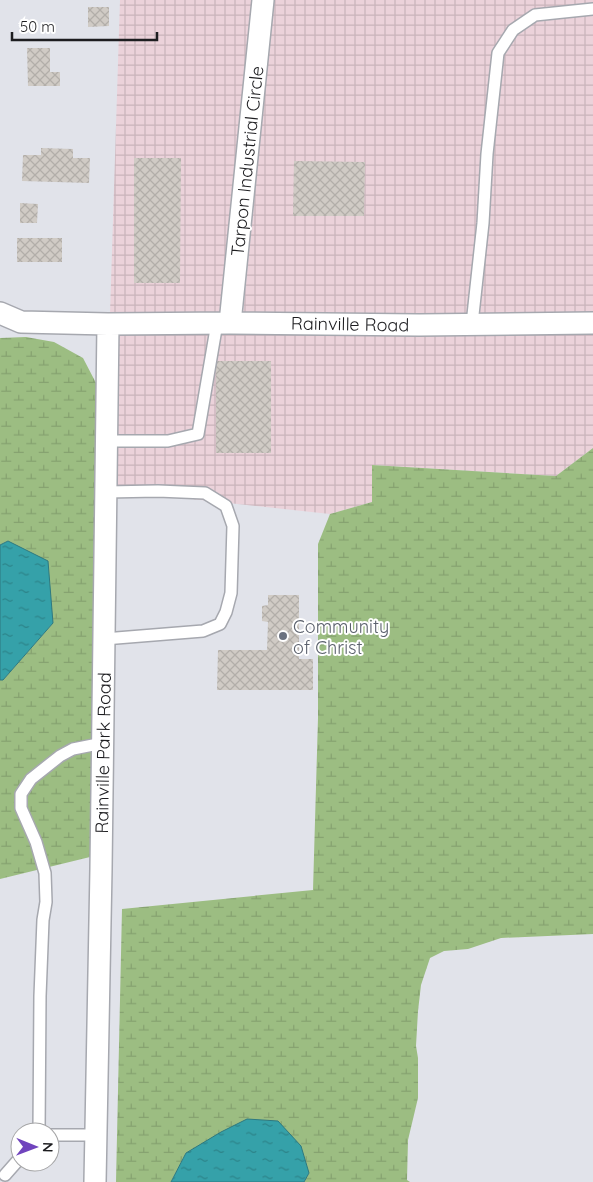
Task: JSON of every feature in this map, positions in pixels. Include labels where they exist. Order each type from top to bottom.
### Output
[{"type":"street","name":"Tarpon Industrial Circle","points":[[224,323],[263,0]]},
{"type":"street","name":"Rainville Road","points":[[0,313],[21,322],[108,324],[593,323]]},
{"type":"street","name":"Rainville Park Road","points":[[95,1182],[108,324]]},
{"type":"lane","points":[[472,324],[498,53],[513,30],[535,15],[593,9]]},
{"type":"lane","points":[[106,441],[168,441],[198,434],[224,323]]},
{"type":"lane","points":[[104,639],[203,631],[220,624],[226,612],[231,593],[232,526],[226,506],[205,493],[158,491],[106,492]]},
{"type":"lane","points":[[39,1122],[40,996],[43,920],[46,902],[45,873],[36,842],[21,808],[21,794],[31,779],[60,756],[72,749],[103,743]]},
{"type":"lane","points":[[60,1135],[96,1135]]},
{"type":"lane","points":[[6,1175],[10,1170]]},
{"type":"shaded area","points":[[120,0],[252,0],[220,313],[110,314]]},
{"type":"shaded area","points":[[274,0],[593,0],[593,313],[419,315],[243,313]]},
{"type":"shaded area","points":[[119,333],[593,333],[593,448],[556,476],[372,465],[372,502],[330,514],[117,491]]},
{"type":"green space","points":[[26,337],[54,342],[83,358],[96,383],[90,857],[0,879],[0,680],[3,680],[53,623],[8,541],[0,545],[0,338]]},
{"type":"green space","points":[[593,448],[593,934],[501,938],[468,949],[444,951],[430,958],[421,985],[418,1011],[416,1046],[418,1058],[418,1098],[408,1140],[407,1180],[410,1182],[304,1182],[309,1173],[186,1153],[171,1182],[116,1182],[122,909],[313,890],[318,718],[318,544],[330,514],[372,502],[372,465],[556,476]]},
{"type":"water","points":[[8,541],[48,561],[53,623],[3,680],[0,680],[0,545]]},
{"type":"water","points":[[247,1119],[278,1121],[301,1146],[309,1173],[304,1182],[171,1182],[186,1153]]},
{"type":"building","points":[[88,7],[109,7],[109,26],[88,27]]},
{"type":"building","points":[[27,48],[50,48],[50,72],[60,72],[60,86],[28,86]]},
{"type":"building","points":[[41,148],[73,149],[73,158],[90,158],[89,183],[22,181],[23,155],[41,155]]},
{"type":"building","points":[[134,158],[181,158],[180,283],[134,283]]},
{"type":"building","points":[[294,161],[365,162],[364,216],[293,216]]},
{"type":"building","points":[[20,203],[38,204],[37,223],[20,223]]},
{"type":"building","points":[[17,238],[62,238],[62,262],[17,262]]},
{"type":"building","points":[[216,361],[271,361],[271,453],[216,453]]},
{"type":"building","name":"Community of Christ","points":[[268,595],[299,595],[299,659],[313,659],[313,690],[217,690],[218,650],[267,650],[268,622],[262,621],[262,606],[268,605]]},
{"type":"place","name":"Community of Christ","points":[[283,636]]}]
